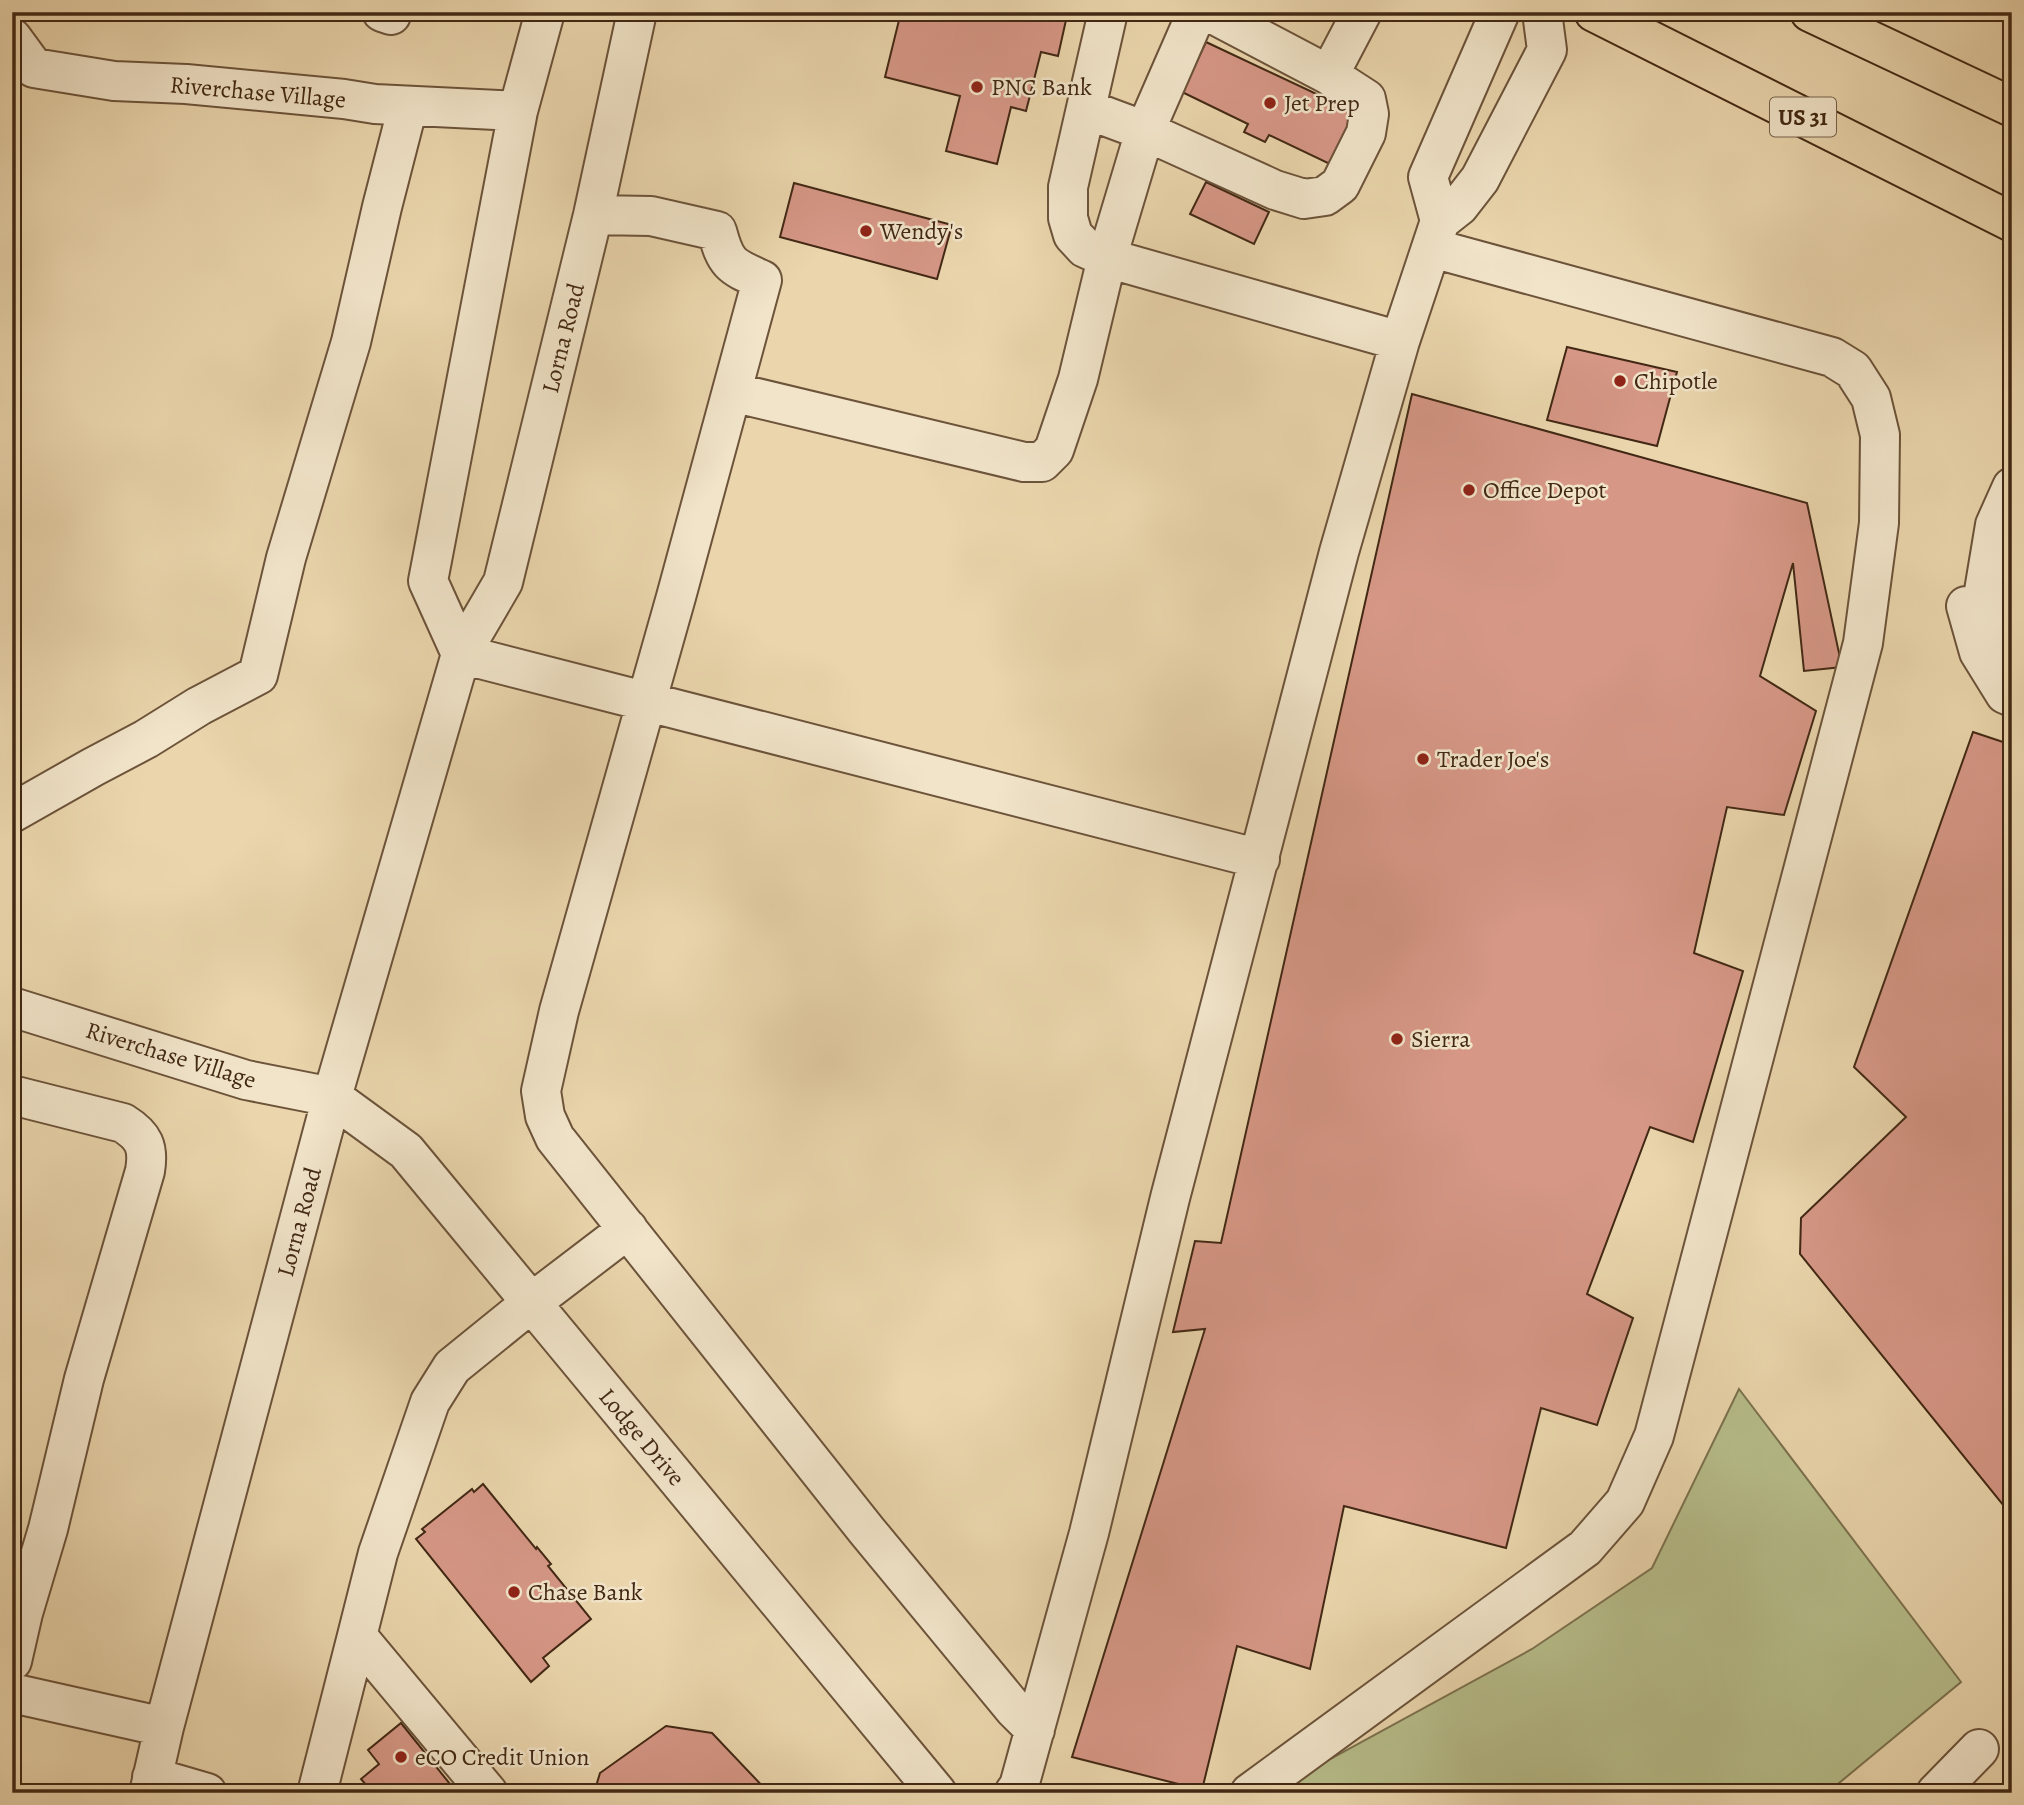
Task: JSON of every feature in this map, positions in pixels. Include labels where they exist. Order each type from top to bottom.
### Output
[{"type":"main road","name":"US 31","points":[[1594,12],[2012,222]]},
{"type":"main road","points":[[1810,12],[2012,107]]},
{"type":"street","points":[[545,12],[518,111],[428,581],[461,654],[1259,859]]},
{"type":"street","name":"Lorna Road","points":[[151,1785],[164,1727],[332,1097],[461,654],[503,582],[593,215],[637,12]]},
{"type":"street","points":[[1108,12],[1068,187],[1068,218],[1073,235],[1085,248],[1107,258],[1400,341]]},
{"type":"street","points":[[732,392],[1024,462],[1042,463],[1054,450],[1078,379],[1107,258],[1145,131],[1197,12]]},
{"type":"street","points":[[1086,109],[1145,131],[1275,190],[1304,199],[1325,196],[1340,185],[1366,133],[1369,114],[1366,99],[1329,75],[1209,12]]},
{"type":"street","points":[[1329,75],[1362,12]]},
{"type":"street","points":[[1436,235],[1428,177],[1500,12]]},
{"type":"street","points":[[1025,1791],[1035,1730],[1089,1533],[1172,1187],[1339,552],[1400,341],[1436,235],[1480,179],[1547,50],[1542,12]]},
{"type":"street","name":"Riverchase Village","points":[[12,38],[34,68],[114,81],[186,84],[375,104],[518,111]]},
{"type":"street","points":[[12,813],[146,739],[198,706],[258,675],[286,558],[351,342],[408,106]]},
{"type":"street","points":[[593,215],[651,216],[717,230],[723,252],[733,267],[762,280],[559,1011],[541,1091],[545,1116],[555,1138],[867,1531],[1014,1709],[1035,1730]]},
{"type":"street","points":[[1250,1793],[1585,1548],[1625,1502],[1654,1436],[1863,643],[1879,523],[1880,435],[1871,398],[1853,370],[1832,357],[1436,235]]},
{"type":"street","points":[[2012,487],[1995,525],[1984,591],[1998,635],[2012,647]]},
{"type":"street","points":[[1991,550],[1962,592],[1979,652],[2005,694],[2012,697]]},
{"type":"street","name":"Riverchase Village","points":[[12,1007],[246,1080],[332,1097]]},
{"type":"street","points":[[12,1095],[123,1123],[136,1132],[144,1143],[147,1157],[84,1379],[48,1529],[12,1661]]},
{"type":"street","name":"Lodge Drive","points":[[332,1097],[406,1151],[932,1791]]},
{"type":"street","points":[[317,1793],[378,1553],[430,1402],[452,1367],[628,1229]]},
{"type":"street","points":[[357,1636],[488,1793]]},
{"type":"street","points":[[12,1693],[164,1727]]},
{"type":"street","points":[[1936,1793],[1979,1749]]},
{"type":"street","points":[[151,1785],[207,1793]]},
{"type":"green space","points":[[1739,1389],[1961,1682],[1827,1793],[1268,1793],[1532,1649],[1652,1568]]},
{"type":"building","name":"PNC Bank","points":[[901,12],[1033,12],[1066,20],[1058,56],[1041,52],[1026,111],[1011,107],[997,164],[946,151],[960,96],[885,77]]},
{"type":"building","name":"Jet Prep","points":[[1206,42],[1359,114],[1334,166],[1269,135],[1265,142],[1244,132],[1248,124],[1182,92]]},
{"type":"building","points":[[1206,182],[1269,212],[1254,244],[1190,214]]},
{"type":"building","name":"Wendy's","points":[[794,183],[952,225],[937,279],[780,237]]},
{"type":"building","points":[[1567,347],[1677,372],[1657,446],[1547,420]]},
{"type":"building","points":[[1412,394],[1807,503],[1842,667],[1804,671],[1793,563],[1760,676],[1816,711],[1784,815],[1727,807],[1694,953],[1743,971],[1693,1142],[1650,1127],[1587,1294],[1633,1318],[1597,1425],[1541,1408],[1506,1548],[1344,1506],[1310,1669],[1237,1646],[1202,1790],[1072,1757],[1205,1329],[1173,1332],[1195,1241],[1221,1243]]},
{"type":"building","points":[[1973,732],[2012,745],[2012,1516],[1800,1254],[1801,1218],[1906,1117],[1854,1067]]},
{"type":"building","name":"Chase Bank","points":[[483,1484],[551,1564],[548,1566],[591,1619],[543,1658],[549,1666],[531,1682],[416,1539],[425,1532],[422,1529],[472,1489],[474,1492]]},
{"type":"building","name":"eCO Credit Union","points":[[401,1723],[454,1789],[450,1793],[373,1793],[361,1779],[379,1764],[368,1750]]},
{"type":"building","points":[[666,1726],[712,1733],[769,1793],[594,1793],[600,1773]]},
{"type":"place","name":"PNC Bank","points":[[977,87]]},
{"type":"place","name":"Jet Prep","points":[[1270,103]]},
{"type":"place","name":"Wendy's","points":[[866,231]]},
{"type":"place","name":"Chipotle","points":[[1620,381]]},
{"type":"place","name":"Office Depot","points":[[1469,490]]},
{"type":"place","name":"Trader Joe's","points":[[1423,759]]},
{"type":"place","name":"Sierra","points":[[1397,1039]]},
{"type":"place","name":"Chase Bank","points":[[514,1592]]},
{"type":"place","name":"eCO Credit Union","points":[[401,1757]]}]
